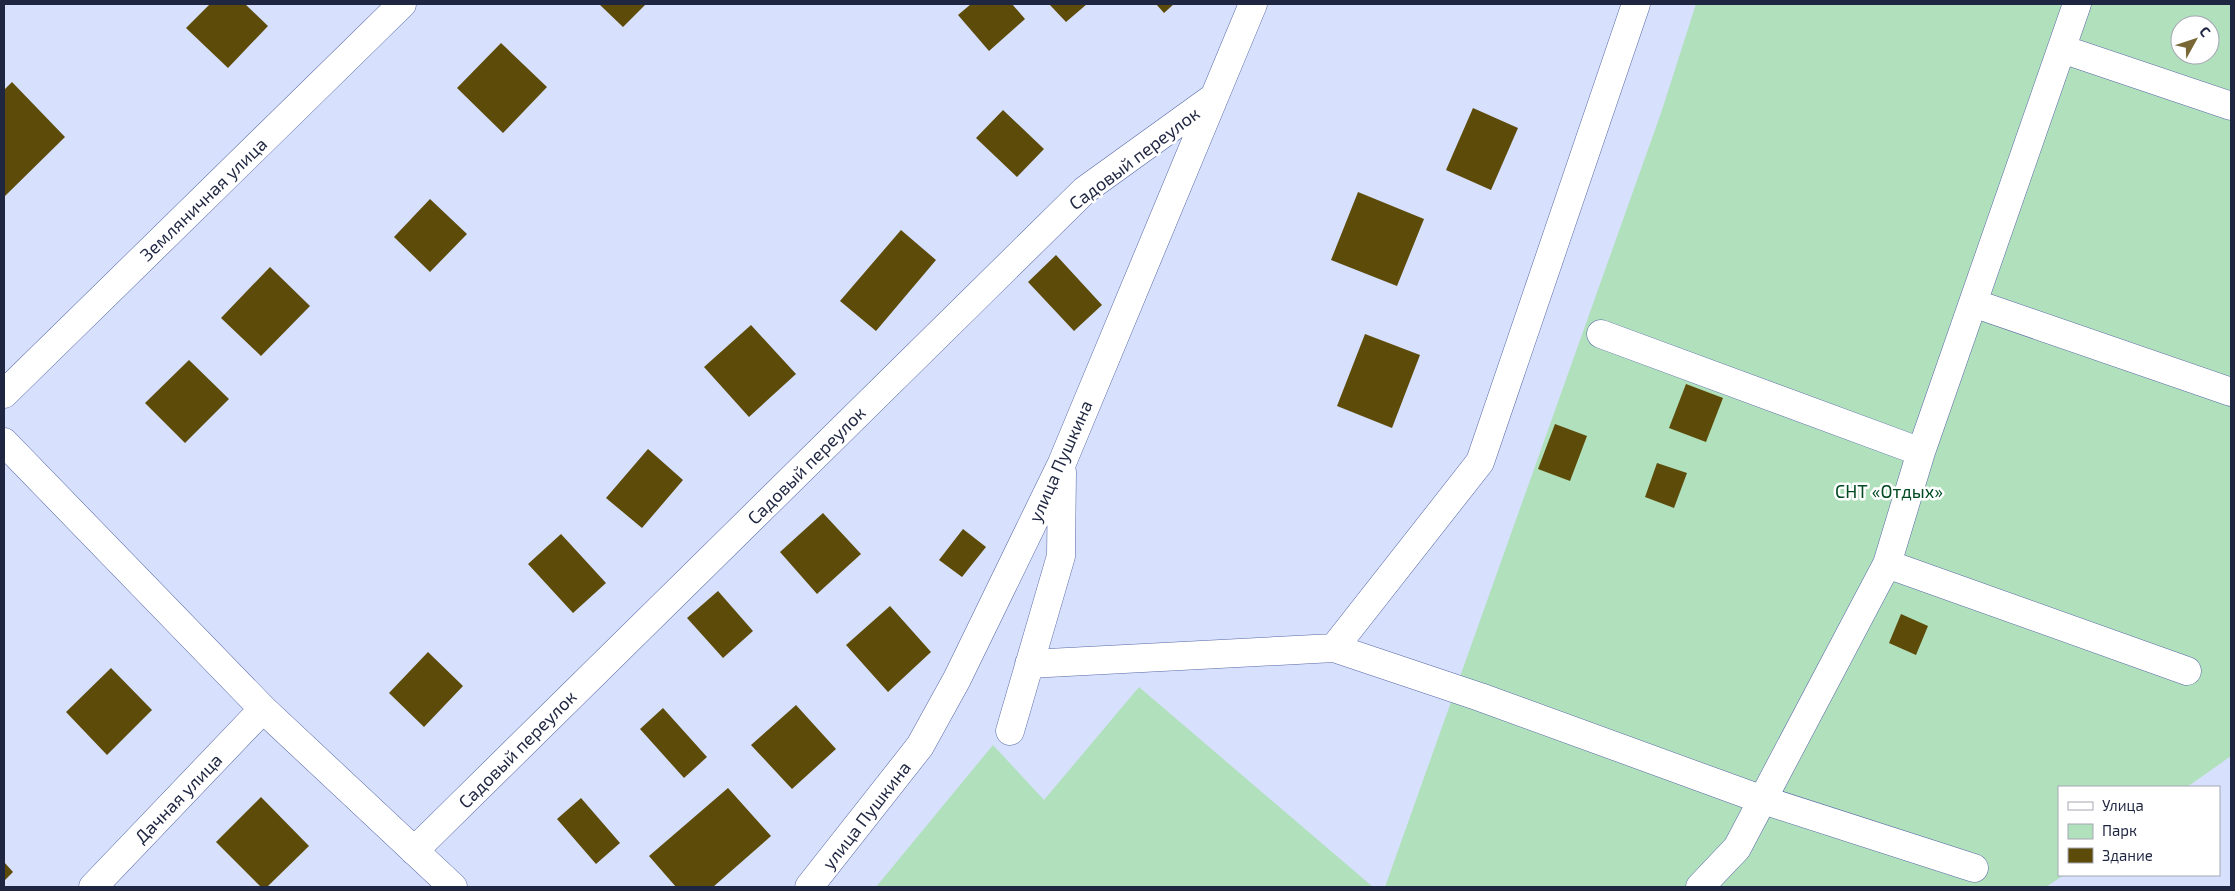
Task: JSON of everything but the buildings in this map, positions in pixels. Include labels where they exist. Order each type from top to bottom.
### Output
[{"type":"street","name":"Земляничная улица","points":[[4,394],[402,4]]},
{"type":"street","name":"улица Пушкина","points":[[810,887],[920,746],[957,679],[1062,463],[1253,4]]},
{"type":"street","points":[[1334,648],[1480,462],[1636,4]]},
{"type":"street","points":[[1700,887],[1737,848],[1887,564],[1921,452],[2078,4]]},
{"type":"street","points":[[2062,48],[2231,106]]},
{"type":"street","name":"Садовый переулок","points":[[414,850],[1085,190],[1214,97]]},
{"type":"street","points":[[1973,303],[2231,392]]},
{"type":"street","points":[[1601,334],[1921,452]]},
{"type":"street","points":[[4,442],[263,709],[453,887]]},
{"type":"street","points":[[1010,731],[1060,556],[1062,463]]},
{"type":"street","points":[[1887,564],[2187,671]]},
{"type":"street","points":[[1029,664],[1334,648],[1480,697],[1763,800],[1974,868]]},
{"type":"street","name":"Дачная улица","points":[[93,887],[263,709]]},
{"type":"green space","name":"СНТ «Отдых»","points":[[1696,4],[2231,4],[2231,756],[2188,786],[2058,786],[2058,876],[2062,876],[2046,887],[1385,887],[1661,113]]},
{"type":"green space","points":[[1139,687],[1373,887],[876,887],[993,745],[1044,800]]}]
